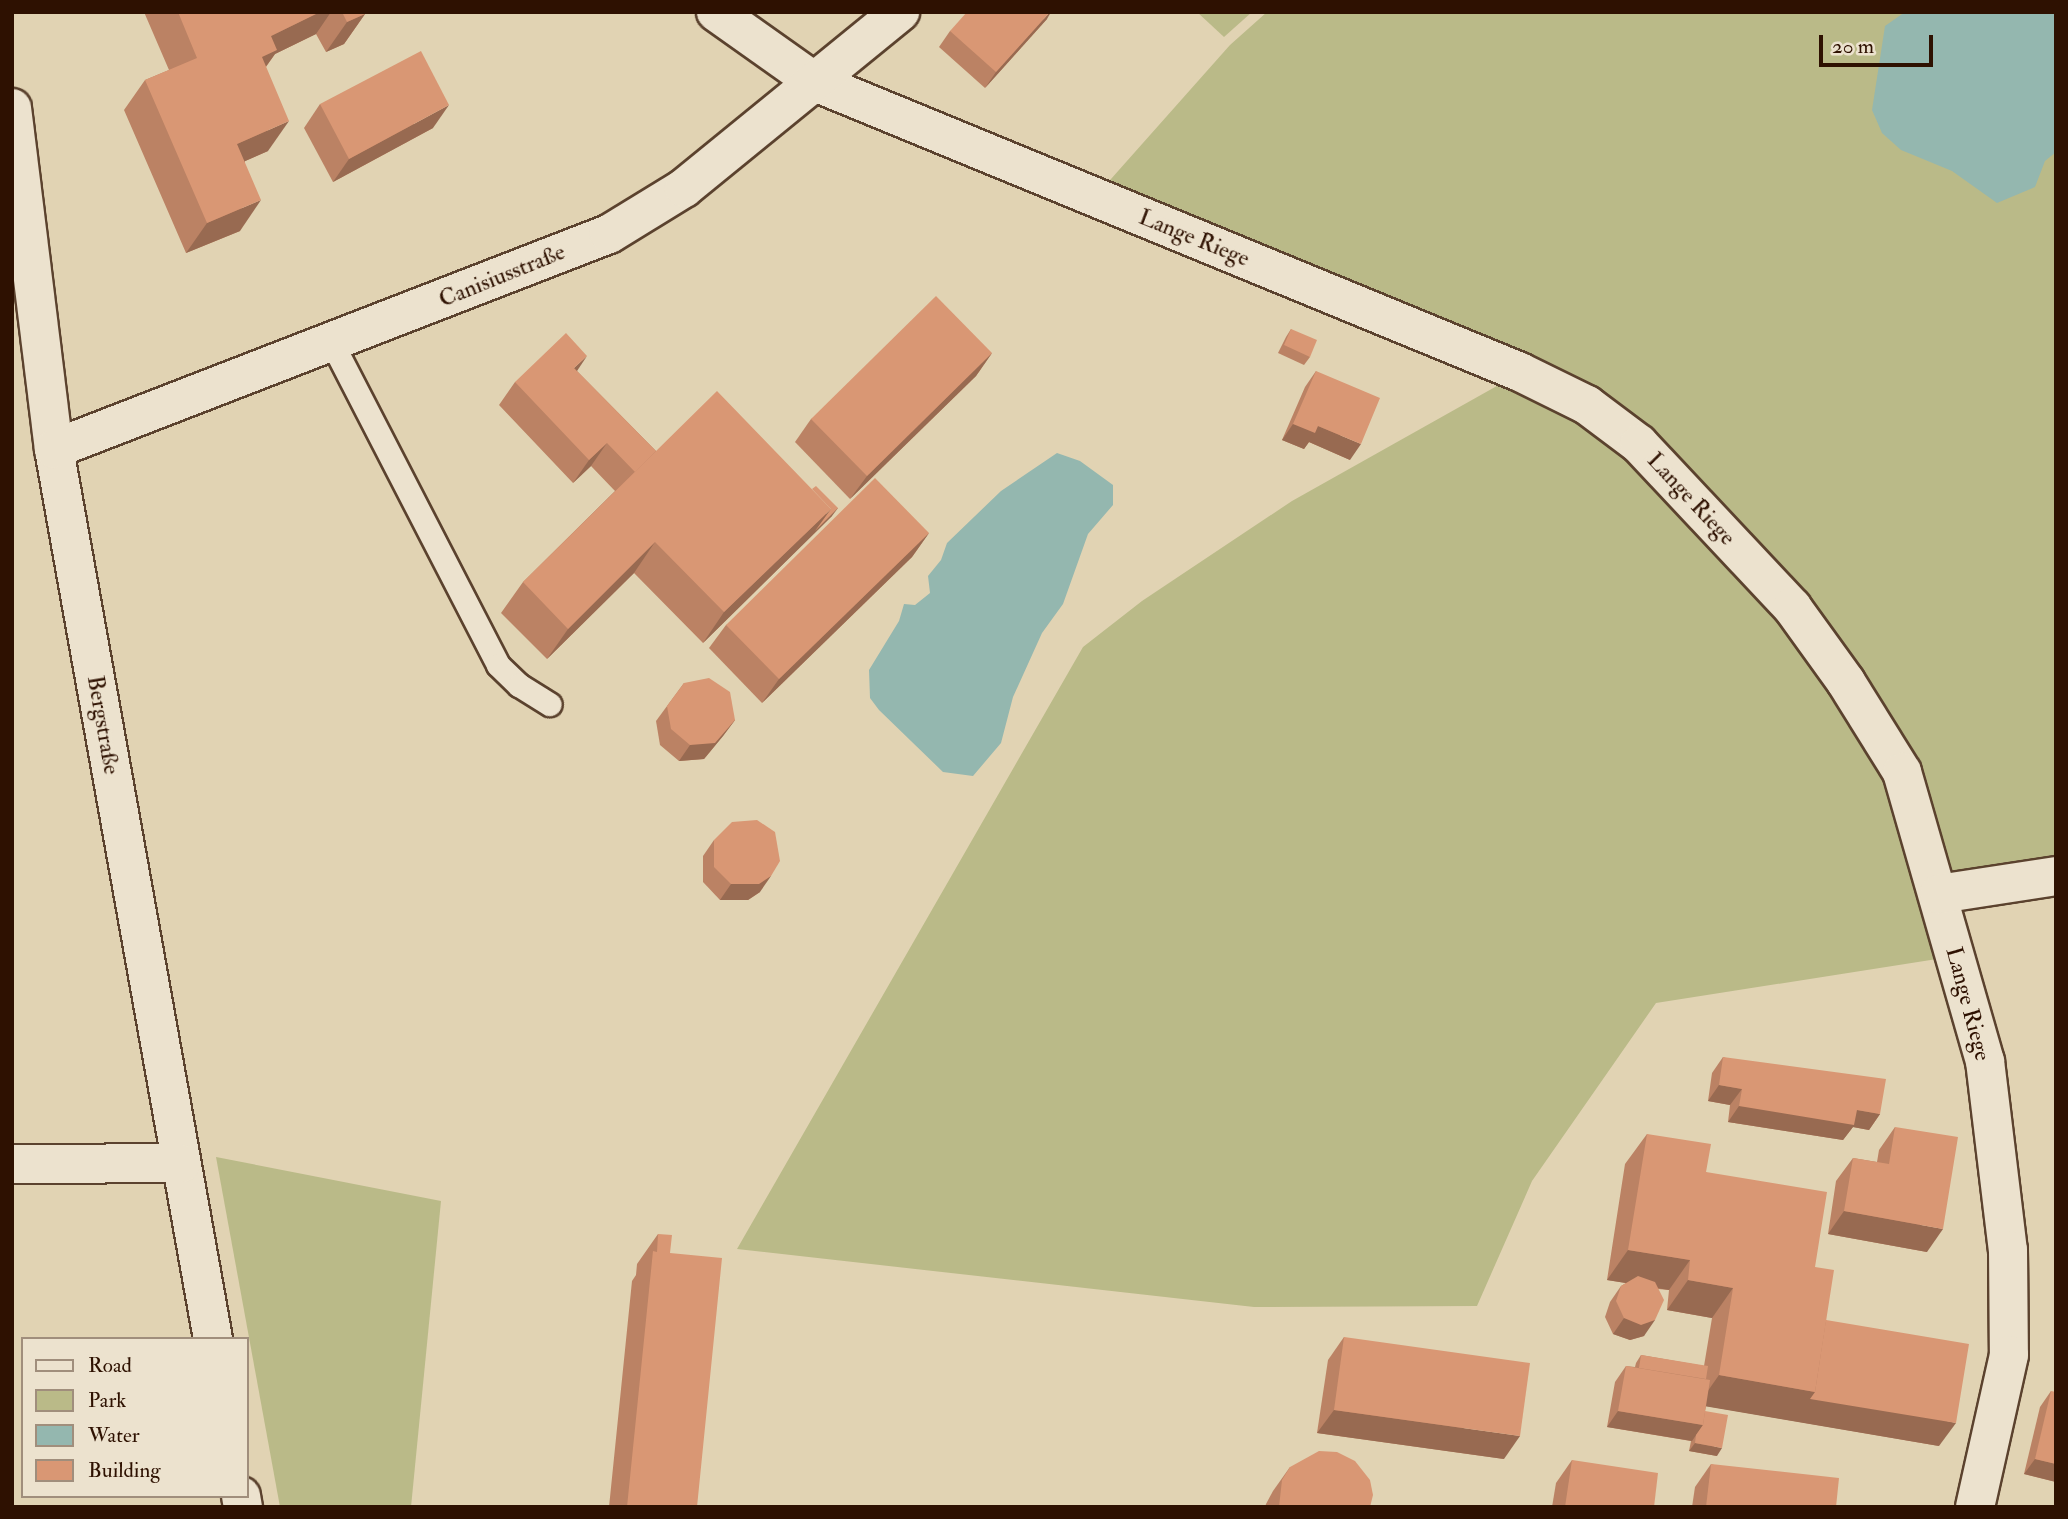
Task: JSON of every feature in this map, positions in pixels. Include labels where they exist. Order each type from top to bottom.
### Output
[{"type":"street","name":"Lange Riege","points":[[716,12],[815,82],[1520,372],[1587,405],[1639,444],[1792,607],[1839,671],[1902,772],[1985,1061],[2008,1250],[2009,1355],[1976,1507]]},
{"type":"street","name":"Canisiusstraße","points":[[54,449],[609,233],[684,188],[900,12]]},
{"type":"street","name":"Bergstraße","points":[[12,108],[54,449],[212,1337]]},
{"type":"street","points":[[1939,894],[2056,876]]},
{"type":"street","points":[[12,1164],[181,1163]]},
{"type":"lane","points":[[332,343],[498,665],[519,685],[550,704]]},
{"type":"green space","points":[[1197,12],[1252,12],[1224,37]]},
{"type":"green space","points":[[1267,12],[2056,12],[2056,876],[1940,894],[1956,956],[1656,1003],[1532,1181],[1477,1306],[1254,1307],[737,1249],[1083,647],[1142,601],[1292,501],[1520,373],[1095,197],[1230,45]]},
{"type":"green space","points":[[216,1157],[441,1201],[411,1507],[280,1507]]},
{"type":"water","points":[[1905,12],[2056,12],[2056,152],[2045,161],[2035,187],[1997,203],[1952,171],[1901,150],[1882,133],[1872,110],[1885,26]]},
{"type":"water","points":[[1057,453],[1080,461],[1113,485],[1113,505],[1088,534],[1063,604],[1042,633],[1013,697],[1001,743],[973,776],[943,772],[870,698],[869,670],[899,621],[904,604],[915,605],[930,593],[928,576],[941,560],[947,543],[1001,491]]},
{"type":"building","points":[[178,12],[320,12],[271,36],[277,50],[262,57],[289,121],[237,144],[261,200],[207,223],[145,80],[197,58]]},
{"type":"building","points":[[342,12],[364,12],[365,14],[347,22]]},
{"type":"building","points":[[967,12],[1050,12],[996,72],[950,31]]},
{"type":"building","points":[[421,51],[449,105],[349,159],[320,104]]},
{"type":"building","points":[[936,296],[992,353],[867,476],[811,419]]},
{"type":"building","points":[[1291,329],[1317,340],[1310,357],[1284,345]]},
{"type":"building","points":[[566,333],[587,356],[574,368],[656,451],[635,472],[607,443],[589,460],[515,382]]},
{"type":"building","points":[[1316,371],[1380,398],[1361,444],[1318,426],[1315,433],[1293,424]]},
{"type":"building","points":[[717,391],[831,509],[724,612],[655,542],[568,629],[523,582]]},
{"type":"building","points":[[875,478],[929,533],[779,679],[726,625]]},
{"type":"building","points":[[816,486],[838,508],[815,531],[831,509],[812,489]]},
{"type":"building","points":[[709,678],[730,692],[735,720],[715,743],[690,745],[671,729],[667,706],[684,683]]},
{"type":"building","points":[[757,820],[775,832],[780,861],[771,876],[759,884],[731,884],[714,867],[714,840],[732,822]]},
{"type":"building","points":[[1723,1057],[1886,1079],[1880,1114],[1857,1110],[1854,1125],[1739,1106],[1742,1089],[1719,1085]]},
{"type":"building","points":[[1895,1127],[1958,1137],[1943,1229],[1844,1211],[1853,1158],[1889,1164]]},
{"type":"building","points":[[1647,1134],[1711,1144],[1706,1172],[1827,1192],[1815,1267],[1834,1270],[1815,1392],[1719,1375],[1733,1288],[1688,1280],[1690,1260],[1628,1250]]},
{"type":"building","points":[[658,1234],[672,1235],[670,1253],[722,1258],[697,1507],[627,1507],[653,1251],[657,1252]]},
{"type":"building","points":[[1638,1276],[1655,1282],[1664,1300],[1655,1320],[1641,1325],[1624,1318],[1616,1301],[1621,1286]]},
{"type":"building","points":[[1826,1320],[1969,1344],[1956,1423],[1810,1399],[1815,1392]]},
{"type":"building","points":[[1344,1337],[1530,1363],[1520,1436],[1334,1410]]},
{"type":"building","points":[[1641,1355],[1708,1366],[1706,1379],[1639,1368]]},
{"type":"building","points":[[1626,1366],[1710,1380],[1703,1425],[1618,1411]]},
{"type":"building","points":[[2051,1391],[2056,1392],[2056,1464],[2035,1459]]},
{"type":"building","points":[[1705,1411],[1728,1415],[1722,1448],[1695,1443],[1696,1435],[1703,1425]]},
{"type":"building","points":[[1319,1451],[1337,1452],[1355,1461],[1370,1480],[1373,1495],[1370,1507],[1279,1507],[1282,1480],[1290,1467]]},
{"type":"building","points":[[1572,1460],[1658,1473],[1654,1507],[1565,1507]]},
{"type":"building","points":[[1711,1464],[1839,1478],[1836,1507],[1706,1507]]}]
